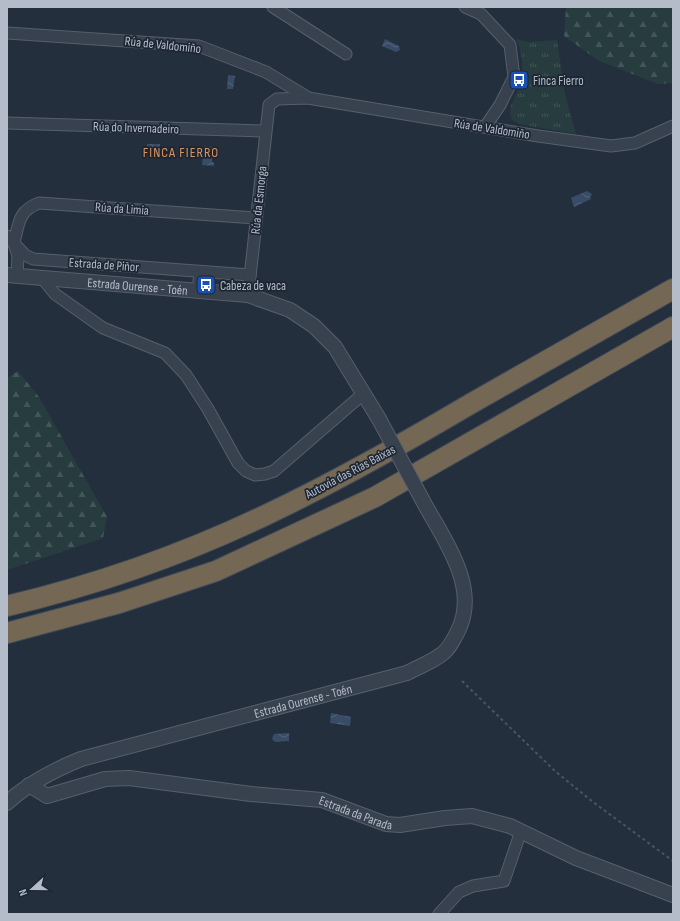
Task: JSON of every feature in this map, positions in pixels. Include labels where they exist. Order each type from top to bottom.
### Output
[{"type":"highway","name":"Autovía das Rías Baixas","points":[[7,606],[48,597],[105,579],[216,538],[269,514],[373,460],[673,289]]},
{"type":"highway","points":[[7,633],[119,603],[216,571],[375,497],[673,327]]},
{"type":"street","points":[[272,7],[346,54]]},
{"type":"street","points":[[465,7],[481,14],[510,45],[514,77],[500,106],[485,127]]},
{"type":"street","name":"Rúa de Valdomiño","points":[[7,33],[199,46],[266,72],[308,98]]},
{"type":"street","name":"Rúa de Valdomiño","points":[[269,104],[277,99],[308,98],[611,146],[635,143],[673,126]]},
{"type":"street","name":"Rúa da Esmorga","points":[[248,295],[269,104]]},
{"type":"street","name":"Rúa do Invernadeiro","points":[[7,123],[266,131]]},
{"type":"street","name":"Rúa da Limia","points":[[10,239],[21,214],[29,206],[38,203],[256,218]]},
{"type":"street","points":[[10,239],[18,256],[12,276]]},
{"type":"street","name":"Estrada de Piñor","points":[[10,239],[25,255],[33,259],[250,276]]},
{"type":"street","points":[[198,291],[200,272]]},
{"type":"street","name":"Estrada Ourense - Toén","points":[[7,803],[29,785],[56,769],[81,759],[407,673],[442,654],[454,639],[463,620],[466,597],[459,568],[379,419],[334,347],[314,326],[290,310],[248,295],[12,276]]},
{"type":"street","points":[[42,278],[55,294],[103,328],[165,353],[186,375],[208,409],[238,463],[246,471],[254,475],[274,471],[363,394]]},
{"type":"street","name":"Estrada da Parada","points":[[29,785],[47,796],[105,780],[144,779],[251,794],[322,800],[386,824],[400,825],[445,818],[472,816],[503,823],[576,858],[673,895]]},
{"type":"street","points":[[439,914],[459,892],[473,886],[504,881],[521,831]]},
{"type":"path","points":[[462,681],[555,771],[605,811],[673,861]]},
{"type":"green space","points":[[566,7],[673,7],[673,83],[658,84],[599,61],[564,36]]},
{"type":"green space","points":[[516,39],[529,42],[557,40],[565,94],[576,134],[519,124],[512,120],[510,110],[519,89],[522,73],[520,50]]},
{"type":"green space","points":[[18,371],[39,397],[107,517],[103,538],[7,570],[7,378]]},
{"type":"water","points":[[385,39],[399,46],[400,50],[396,52],[382,46]]},
{"type":"water","points":[[228,75],[235,76],[233,89],[227,89]]},
{"type":"water","points":[[147,144],[160,144],[160,151],[147,150]]},
{"type":"water","points":[[204,146],[213,147],[212,162],[214,163],[214,166],[202,165]]},
{"type":"water","points":[[587,191],[592,194],[590,197],[591,199],[574,207],[571,198]]},
{"type":"water","points":[[331,713],[351,717],[350,726],[330,723]]},
{"type":"water","points":[[289,733],[289,741],[275,742],[272,739],[274,734]]},
{"type":"place","name":"Finca Fierro","points":[[519,80]]},
{"type":"place","name":"Cabeza de vaca","points":[[206,285]]},
{"type":"district","name":"FINCA FIERRO","points":[[181,152]]}]
